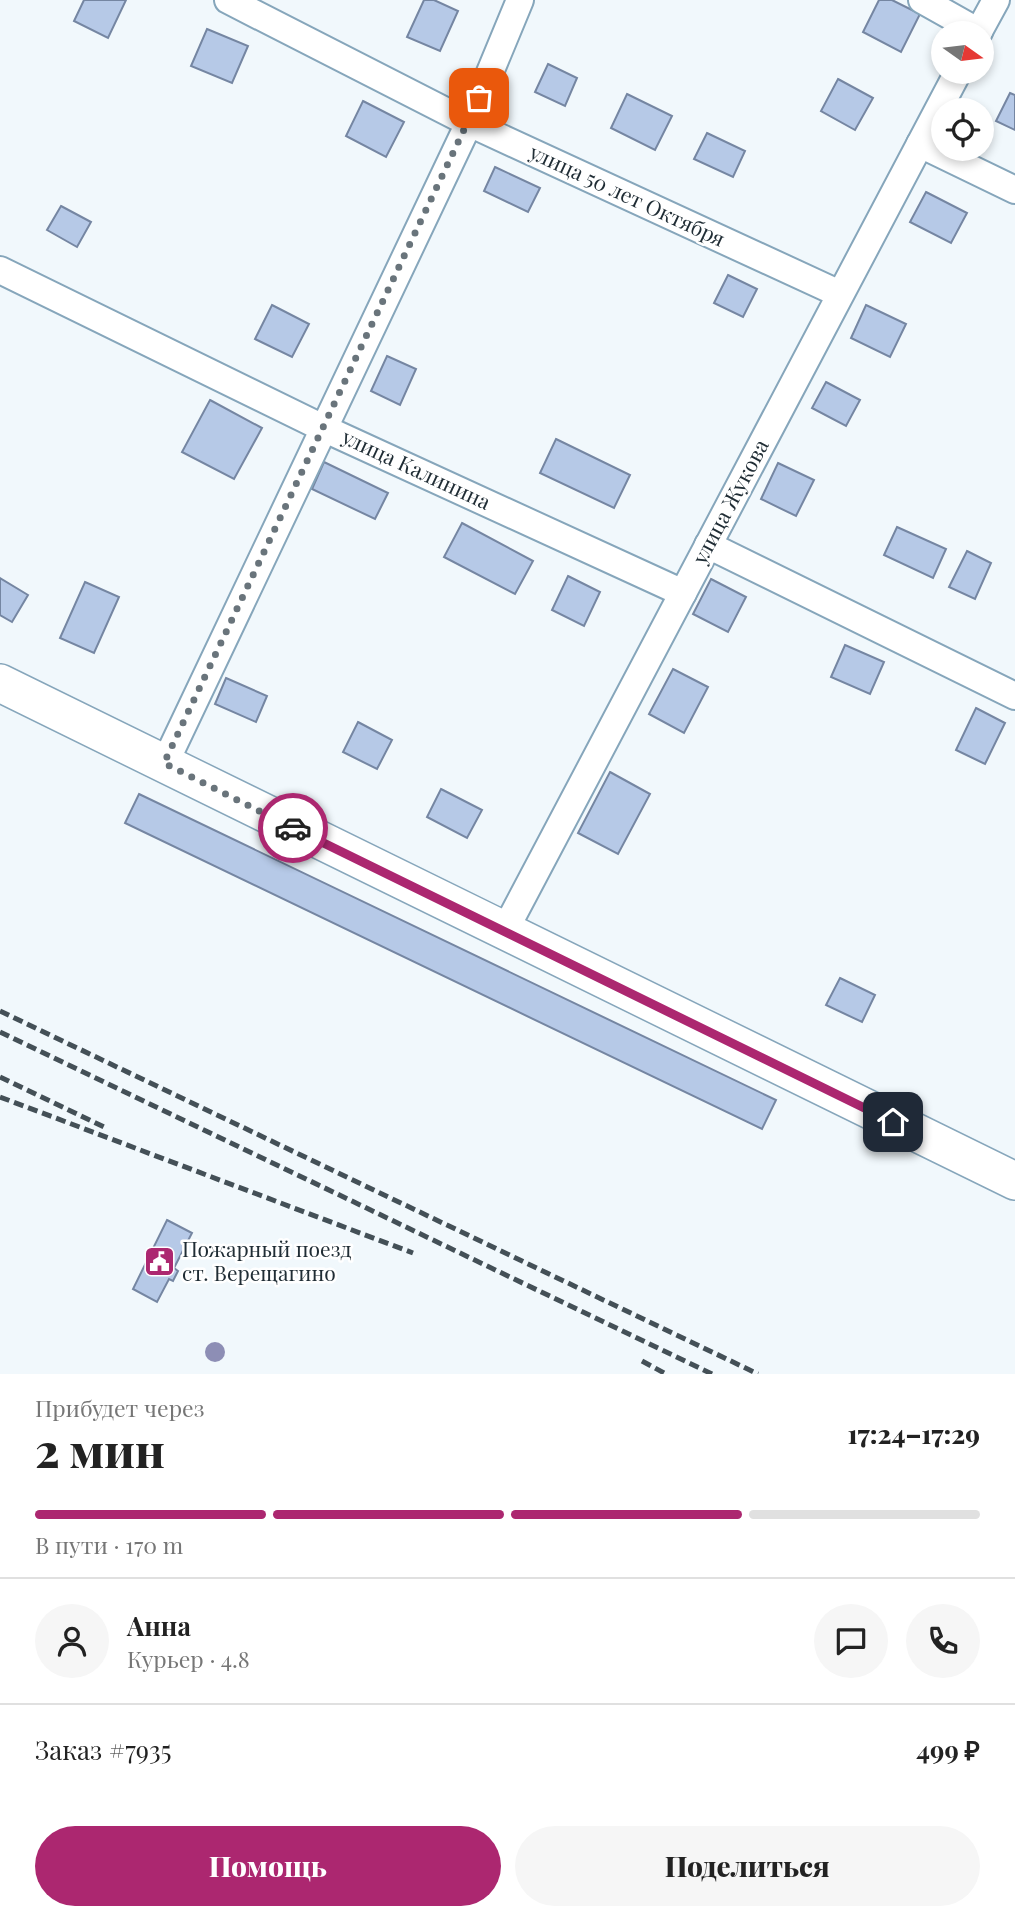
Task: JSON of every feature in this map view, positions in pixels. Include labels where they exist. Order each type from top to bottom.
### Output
[{"type":"main road","points":[[0,683],[1015,1181]]},
{"type":"street","name":"улица 50 лет Октября","points":[[228,0],[469,123],[841,294]]},
{"type":"street","points":[[164,763],[469,123],[520,0]]},
{"type":"street","points":[[922,0],[959,21]]},
{"type":"street","points":[[985,21],[996,0]]},
{"type":"street","name":"улица Жукова","points":[[503,932],[952,84]]},
{"type":"street","points":[[920,144],[1015,190]]},
{"type":"street","name":"улица Калинина","points":[[0,270],[323,428],[683,593]]},
{"type":"street","points":[[708,545],[1015,696]]},
{"type":"building","points":[[84,0],[126,0],[108,38],[74,21]]},
{"type":"building","points":[[424,0],[434,0],[458,11],[440,51],[407,37]]},
{"type":"building","points":[[879,0],[892,0],[920,14],[901,52],[863,32]]},
{"type":"building","points":[[207,29],[248,46],[232,83],[191,66]]},
{"type":"building","points":[[548,64],[577,78],[565,106],[535,92]]},
{"type":"building","points":[[838,79],[873,98],[855,130],[821,111]]},
{"type":"building","points":[[1010,93],[1015,95],[1015,130],[996,121]]},
{"type":"building","points":[[627,94],[672,116],[655,150],[611,128]]},
{"type":"building","points":[[363,101],[404,122],[386,157],[346,136]]},
{"type":"building","points":[[707,133],[745,151],[733,177],[694,159]]},
{"type":"building","points":[[495,167],[540,188],[528,212],[484,191]]},
{"type":"building","points":[[926,192],[967,213],[951,243],[910,222]]},
{"type":"building","points":[[61,206],[91,222],[77,247],[47,230]]},
{"type":"building","points":[[728,275],[757,289],[743,317],[714,303]]},
{"type":"building","points":[[272,305],[309,324],[292,357],[255,339]]},
{"type":"building","points":[[866,305],[906,324],[890,357],[851,338]]},
{"type":"building","points":[[387,356],[416,369],[400,405],[371,391]]},
{"type":"building","points":[[826,382],[860,400],[846,426],[812,408]]},
{"type":"building","points":[[210,400],[262,428],[234,479],[182,452]]},
{"type":"building","points":[[556,439],[630,475],[614,508],[540,473]]},
{"type":"building","points":[[324,462],[388,493],[375,519],[312,489]]},
{"type":"building","points":[[778,463],[814,480],[796,516],[761,499]]},
{"type":"building","points":[[462,523],[533,561],[515,594],[444,557]]},
{"type":"building","points":[[897,527],[946,549],[933,578],[884,555]]},
{"type":"building","points":[[967,551],[991,563],[975,599],[949,587]]},
{"type":"building","points":[[568,576],[600,592],[584,626],[552,610]]},
{"type":"building","points":[[0,578],[28,595],[12,622],[0,615]]},
{"type":"building","points":[[711,579],[746,597],[728,632],[693,614]]},
{"type":"building","points":[[85,582],[119,597],[94,653],[60,638]]},
{"type":"building","points":[[845,645],[884,662],[870,694],[831,677]]},
{"type":"building","points":[[673,669],[708,687],[684,733],[649,714]]},
{"type":"building","points":[[226,678],[267,696],[256,722],[215,704]]},
{"type":"building","points":[[976,708],[1005,723],[985,764],[956,750]]},
{"type":"building","points":[[358,722],[392,740],[377,769],[343,752]]},
{"type":"building","points":[[610,772],[650,794],[618,854],[578,833]]},
{"type":"building","points":[[441,789],[482,810],[467,838],[427,817]]},
{"type":"building","points":[[139,794],[776,1100],[762,1129],[125,823]]},
{"type":"building","points":[[840,978],[875,995],[862,1022],[826,1005]]},
{"type":"building","points":[[167,1220],[192,1233],[174,1268],[178,1271],[173,1281],[169,1279],[157,1302],[133,1289]]},
{"type":"railway","points":[[0,1011],[758,1374]]},
{"type":"railway","points":[[0,1032],[712,1374]]},
{"type":"railway","points":[[0,1077],[104,1127]]},
{"type":"railway","points":[[0,1097],[413,1253]]},
{"type":"railway","points":[[642,1361],[666,1374]]},
{"type":"way so far","points":[[293,828],[164,763],[479,98]]},
{"type":"place","name":"Пожарный поезд ст. Верещагино","points":[[159,1262]]},
{"type":"route","points":[[293,828],[893,1122]]}]
